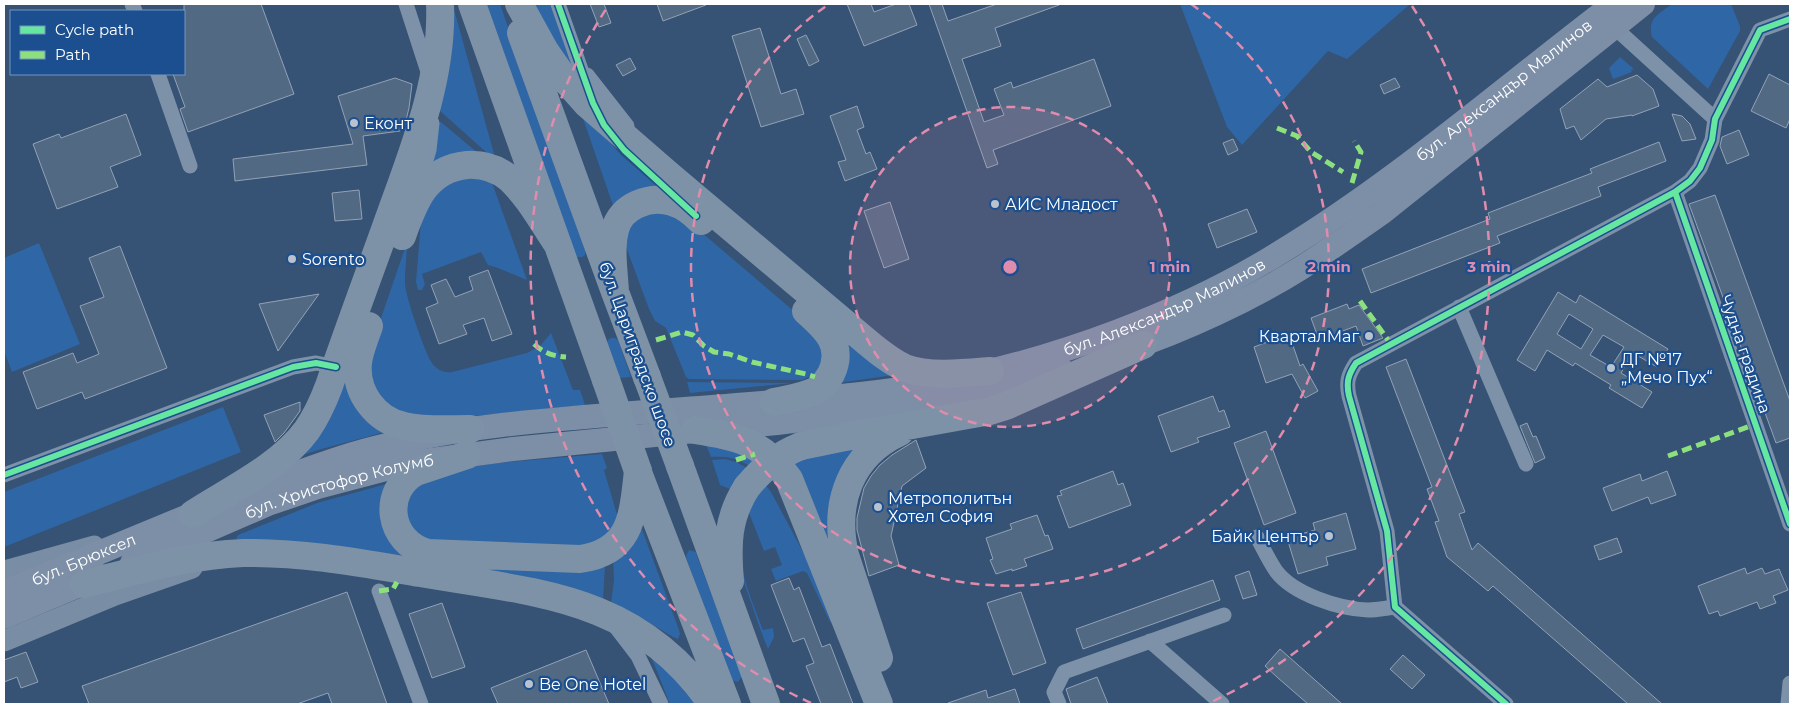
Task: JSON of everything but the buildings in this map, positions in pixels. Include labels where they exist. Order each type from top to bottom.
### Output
[{"type":"highway","points":[[193,514],[267,467],[298,440],[319,409],[336,368],[415,147],[432,85],[440,44],[440,4]]},
{"type":"highway","points":[[472,4],[638,471],[727,704]]},
{"type":"highway","name":"бул. Цариградско шосе","points":[[510,4],[766,704]]},
{"type":"highway","points":[[519,4],[545,51],[577,94],[670,176],[867,342],[894,362],[921,372],[990,371]]},
{"type":"highway","points":[[468,442],[391,422],[373,409],[360,383],[357,369],[360,354],[413,206],[426,186],[444,171],[464,165],[486,166],[505,175],[516,185],[558,244]]},
{"type":"highway","points":[[615,292],[613,239],[615,228],[627,210],[646,201],[662,200],[678,204],[696,216],[820,324],[831,337],[834,345],[835,363],[822,387],[774,402]]},
{"type":"highway","points":[[732,610],[728,553],[729,532],[738,504],[747,487],[770,463],[801,446],[990,411],[1006,406],[1143,345]]},
{"type":"highway","points":[[896,704],[845,555],[841,539],[841,510],[852,475],[863,458],[871,450],[896,434],[918,425]]},
{"type":"highway","points":[[695,430],[723,434],[749,442],[768,456],[788,479],[879,704]]},
{"type":"highway","points":[[468,442],[410,475],[401,485],[396,498],[394,516],[400,535],[413,547],[428,553],[580,559],[596,556],[614,546],[625,532],[633,509],[638,471]]},
{"type":"highway","points":[[84,584],[172,562],[198,557],[242,553],[308,556],[544,594],[580,603],[628,625],[665,651],[686,670],[712,704]]},
{"type":"main road","name":"бул. Александър Малинов","points":[[634,413],[774,402],[907,388],[947,381],[1064,350],[1136,324],[1207,292],[1276,256],[1326,224],[1439,142],[1605,12],[1643,4]]},
{"type":"main road","name":"бул. Александър Малинов","points":[[695,430],[832,416],[915,405],[1014,384],[1077,367],[1143,345],[1226,309],[1300,269],[1383,212],[1605,12]]},
{"type":"main road","name":"бул. Христофор Колумб","points":[[4,617],[268,504],[318,487],[409,463],[536,421],[634,413]]},
{"type":"main road","name":"бул. Христофор Колумб","points":[[4,571],[164,526],[306,469],[355,454],[468,442],[695,430]]},
{"type":"main road","name":"бул. Брюксел","points":[[4,592],[164,526]]},
{"type":"main road","points":[[4,641],[115,595],[242,553]]},
{"type":"street","points":[[406,4],[432,85],[433,116],[430,144],[413,206]]},
{"type":"street","points":[[558,4],[598,114],[611,134],[624,150],[696,216]]},
{"type":"street","points":[[1605,12],[1715,119]]},
{"type":"street","points":[[1506,704],[1395,607],[1388,531],[1346,385],[1349,373],[1356,363],[1675,192],[1690,181],[1700,168],[1712,140],[1715,119],[1760,30],[1790,19]]},
{"type":"street","points":[[582,68],[670,176]]},
{"type":"street","points":[[158,75],[190,166]]},
{"type":"street","name":"Чудна градина","points":[[1675,192],[1790,524]]},
{"type":"street","points":[[1459,307],[1526,464]]},
{"type":"street","points":[[4,475],[293,367],[316,363],[336,368]]},
{"type":"street","points":[[1257,537],[1276,571],[1289,584],[1309,595],[1339,605],[1367,610],[1395,607]]},
{"type":"street","points":[[379,591],[421,704]]},
{"type":"street","points":[[602,612],[638,656],[661,704]]},
{"type":"street","points":[[1059,704],[1054,692],[1064,672],[1224,616]]},
{"type":"street","points":[[1150,641],[1222,704]]},
{"type":"street","points":[[1788,704],[1790,683]]},
{"type":"shaded area","points":[[451,4],[455,13],[496,161],[439,110]]},
{"type":"shaded area","points":[[486,4],[500,4],[585,250],[585,255],[582,257],[575,255]]},
{"type":"shaded area","points":[[531,4],[550,4],[581,87]]},
{"type":"shaded area","points":[[1180,4],[1409,5],[1347,59],[1328,51],[1242,145],[1227,127]]},
{"type":"shaded area","points":[[1672,4],[1731,4],[1740,26],[1740,31],[1708,89],[1652,37],[1651,25],[1655,17]]},
{"type":"shaded area","points":[[1620,57],[1634,69],[1631,70],[1632,72],[1613,79],[1609,68]]},
{"type":"shaded area","points":[[579,107],[621,155],[660,189],[615,211]]},
{"type":"shaded area","points":[[438,122],[441,122],[485,159],[428,174]]},
{"type":"shaded area","points":[[490,177],[527,280],[488,265],[481,252],[422,274],[425,284],[422,290],[418,290],[416,282],[421,220],[445,178]]},
{"type":"shaded area","points":[[650,208],[687,220],[822,335],[828,350],[816,374],[802,380],[689,379],[686,377],[666,328],[655,321],[649,309],[625,244],[624,224]]},
{"type":"shaded area","points":[[39,243],[80,344],[12,372],[4,351],[4,258]]},
{"type":"shaded area","points":[[405,248],[407,249],[405,283],[408,299],[425,348],[432,363],[438,369],[452,372],[527,353],[540,346],[551,333],[573,390],[580,390],[585,405],[413,422],[374,397],[370,350]]},
{"type":"shaded area","points":[[839,335],[894,375],[838,383]]},
{"type":"shaded area","points":[[611,338],[618,340],[631,377],[620,378],[607,344]]},
{"type":"shaded area","points":[[347,357],[385,432],[296,457]]},
{"type":"shaded area","points":[[687,382],[793,383],[690,393]]},
{"type":"shaded area","points":[[223,407],[241,452],[4,547],[4,492]]},
{"type":"shaded area","points":[[713,444],[758,459],[751,467],[732,458],[711,457],[706,445]]},
{"type":"shaded area","points":[[857,447],[834,553],[790,464]]},
{"type":"shaded area","points":[[602,454],[607,468],[604,470],[618,518],[598,547],[431,546],[402,517],[404,499],[434,472],[497,463]]},
{"type":"shaded area","points":[[725,459],[749,469],[730,489],[720,485],[712,460]]},
{"type":"shaded area","points":[[390,483],[392,536],[605,566],[603,600],[236,539],[238,535],[317,503]]},
{"type":"shaded area","points":[[765,484],[815,574],[833,618],[830,622],[807,573],[803,571],[776,581],[771,569],[782,565],[775,547],[764,551],[749,513],[746,514],[740,544],[743,573],[763,630],[773,628],[774,637],[768,649],[746,588],[738,556],[740,528],[745,513]]},
{"type":"shaded area","points":[[640,524],[679,630],[678,639],[611,603],[614,580],[613,557]]},
{"type":"shaded area","points":[[689,550],[696,552],[742,676],[738,682],[731,680],[687,560],[686,556]]},
{"type":"shaded area","points":[[654,657],[698,704],[670,704],[652,659]]},
{"type":"marked path","points":[[1277,128],[1297,136],[1311,152],[1343,172]]},
{"type":"marked path","points":[[1352,183],[1361,152],[1354,141]]},
{"type":"marked path","points":[[1360,301],[1388,340]]},
{"type":"marked path","points":[[656,340],[682,332],[693,335],[704,346],[714,352],[729,354],[752,362],[815,377]]},
{"type":"marked path","points":[[534,344],[549,354],[566,357]]},
{"type":"marked path","points":[[1668,456],[1756,424]]},
{"type":"marked path","points":[[736,460],[755,454]]},
{"type":"marked path","points":[[379,591],[393,589],[397,582]]},
{"type":"cycle path","points":[[558,4],[593,103],[604,125],[624,150],[696,216]]},
{"type":"cycle path","points":[[1506,704],[1395,607],[1387,531],[1349,396],[1349,375],[1356,363],[1675,192],[1690,181],[1700,168],[1712,140],[1715,119],[1760,30],[1790,19]]},
{"type":"cycle path","points":[[1675,192],[1790,524]]},
{"type":"cycle path","points":[[4,475],[293,367],[316,363],[336,367]]},
{"type":"place","name":"Еконт","points":[[354,123]]},
{"type":"place","name":"АИС Младост","points":[[995,204]]},
{"type":"place","name":"Sorento","points":[[292,259]]},
{"type":"place","name":"КварталМаг","points":[[1369,336]]},
{"type":"place","name":"ДГ №17 „Мечо Пух“","points":[[1611,368]]},
{"type":"place","name":"Метрополитън Хотел София","points":[[878,507]]},
{"type":"place","name":"Байк Център","points":[[1329,536]]},
{"type":"place","name":"Be One Hotel","points":[[529,684]]}]
